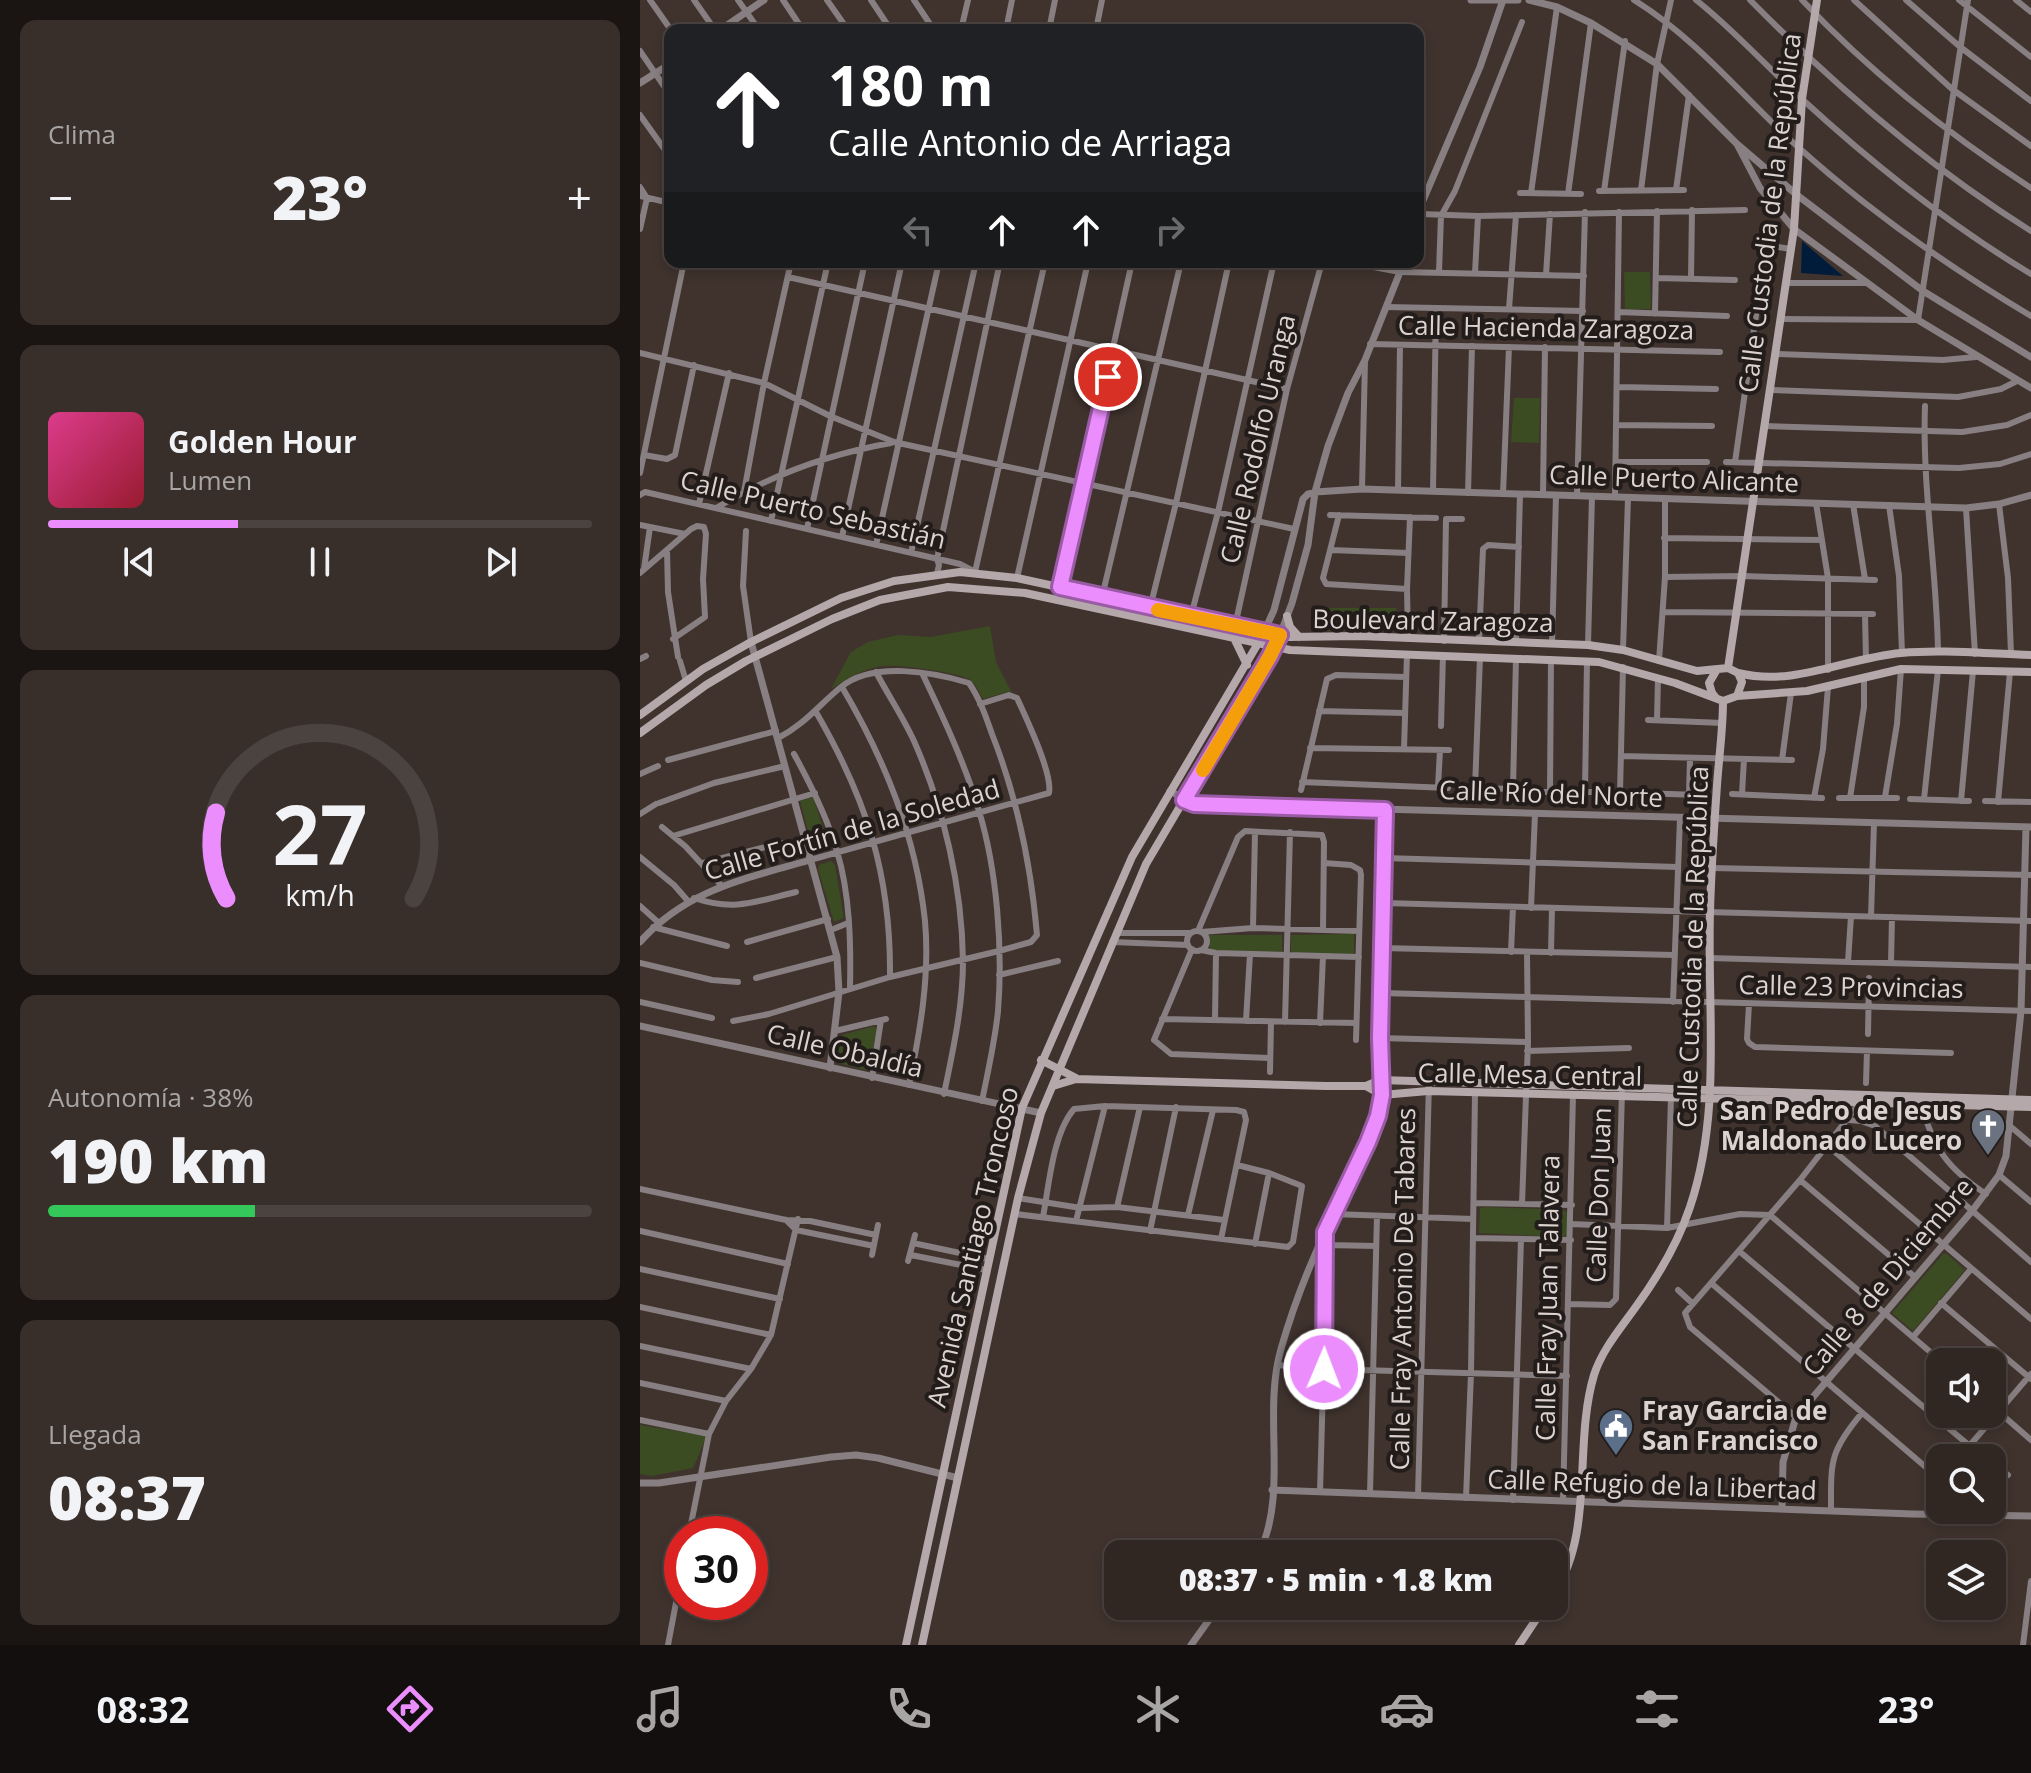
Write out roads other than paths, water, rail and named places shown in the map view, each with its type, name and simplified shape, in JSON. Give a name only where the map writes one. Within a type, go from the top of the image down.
[{"type":"main road","name":"Calle Custodia de la República","points":[[1728,668],[1794,229],[1802,99],[1817,0]]},
{"type":"main road","name":"Boulevard Zaragoza","points":[[640,715],[686,681],[751,642],[851,594],[894,581],[960,572],[1017,578],[1280,635],[1588,645],[1623,650],[1697,671],[1716,671]]},
{"type":"main road","name":"Boulevard Zaragoza","points":[[640,733],[688,696],[755,657],[832,619],[880,600],[926,589],[973,587],[1025,593],[1274,648],[1317,653],[1358,651],[1587,661],[1623,667],[1720,699]]},
{"type":"main road","points":[[1287,616],[1290,627],[1299,637]]},
{"type":"main road","name":"Avenida Santiago Troncoso","points":[[906,1645],[1022,1108],[1132,857],[1264,632]]},
{"type":"main road","name":"Avenida Santiago Troncoso","points":[[922,1645],[1018,1198],[1041,1113],[1146,864],[1280,635]]},
{"type":"main road","points":[[1358,651],[1359,636]]},
{"type":"main road","points":[[1235,640],[1247,665]]},
{"type":"main road","points":[[2031,655],[1902,653],[1790,677],[1756,678],[1728,668],[1716,671],[1709,683],[1712,693],[1720,699],[1828,687],[1901,669],[2031,672]]},
{"type":"main road","points":[[1737,696],[1742,687],[1738,673]]},
{"type":"main road","name":"Calle Custodia de la República","points":[[1568,1566],[1573,1556],[1585,1419],[1597,1367],[1618,1330],[1657,1276],[1682,1226],[1690,1208],[1705,1146],[1710,1094],[1709,958],[1714,819],[1723,723],[1720,699]]},
{"type":"main road","points":[[1041,1060],[1076,1079]]},
{"type":"main road","points":[[1052,1086],[1076,1079]]},
{"type":"main road","name":"Calle Mesa Central","points":[[1076,1079],[1366,1086],[1380,1080],[1475,1093],[1526,1090],[1573,1095],[1622,1092],[1671,1097],[1710,1094]]},
{"type":"main road","name":"Calle Mesa Central","points":[[1366,1086],[1382,1095],[1428,1087],[2013,1103]]},
{"type":"main road","name":"Calle Mesa Central","points":[[1862,1099],[1921,1104],[2013,1103],[2029,1100]]},
{"type":"main road","points":[[981,1292],[998,1296]]},
{"type":"main road","points":[[1519,1645],[1536,1620]]},
{"type":"street","points":[[650,0],[667,24]]},
{"type":"street","points":[[694,0],[713,24]]},
{"type":"street","points":[[738,0],[755,24]]},
{"type":"street","points":[[728,24],[764,0]]},
{"type":"street","points":[[783,0],[799,24]]},
{"type":"street","points":[[827,0],[844,24]]},
{"type":"street","points":[[871,0],[885,24]]},
{"type":"street","points":[[914,0],[930,24]]},
{"type":"street","points":[[959,0],[965,9]]},
{"type":"street","points":[[962,24],[968,0]]},
{"type":"street","points":[[1007,24],[1012,0]]},
{"type":"street","points":[[1050,24],[1055,0]]},
{"type":"street","points":[[1097,24],[1102,0]]},
{"type":"street","points":[[1471,0],[1518,0]]},
{"type":"street","points":[[1424,200],[1480,67],[1503,0]]},
{"type":"street","points":[[1529,0],[1557,7],[1625,41],[1657,64],[1737,144],[1797,195],[1923,291],[2031,357]]},
{"type":"street","points":[[1634,0],[1666,21],[1700,51],[1798,147],[1929,251],[2031,316]]},
{"type":"street","points":[[1641,190],[1657,64],[1671,0]]},
{"type":"street","points":[[1696,0],[1877,166],[1934,210],[2031,274]]},
{"type":"street","points":[[1750,0],[1807,57],[1940,170],[2031,231]]},
{"type":"street","points":[[1802,0],[1870,65],[1947,130],[2031,188]]},
{"type":"street","points":[[1854,0],[1952,89],[2031,146]]},
{"type":"street","points":[[1906,0],[1959,46],[2031,101]]},
{"type":"street","points":[[1959,0],[1967,3],[2031,57]]},
{"type":"street","points":[[2016,0],[2031,12]]},
{"type":"street","points":[[1918,320],[1967,3]]},
{"type":"street","points":[[1531,193],[1557,7]]},
{"type":"street","points":[[1439,272],[1441,216],[1455,191],[1522,22]]},
{"type":"street","points":[[1568,194],[1591,23]]},
{"type":"street","points":[[1625,41],[1601,191],[1680,190],[1689,95]]},
{"type":"street","points":[[640,51],[664,86]]},
{"type":"street","points":[[640,83],[664,68]]},
{"type":"street","points":[[640,115],[664,149]]},
{"type":"street","points":[[1737,144],[1760,188],[1794,229],[1918,320],[2031,388]]},
{"type":"street","points":[[640,187],[643,197],[640,229]]},
{"type":"street","points":[[1520,193],[1581,194]]},
{"type":"street","points":[[643,197],[664,202]]},
{"type":"street","points":[[1691,279],[1692,210]]},
{"type":"street","points":[[1424,214],[1745,210]]},
{"type":"street","points":[[1655,314],[1657,211]]},
{"type":"street","points":[[1577,496],[1585,212]]},
{"type":"street","points":[[1615,497],[1619,387],[1619,212]]},
{"type":"street","points":[[1546,275],[1550,214]]},
{"type":"street","points":[[1509,309],[1516,215]]},
{"type":"street","points":[[1475,273],[1478,216]]},
{"type":"street","points":[[1735,462],[1766,249],[1772,246],[1791,249]]},
{"type":"street","points":[[640,473],[683,268]]},
{"type":"street","points":[[740,514],[736,505],[790,268]]},
{"type":"street","points":[[771,521],[827,268]]},
{"type":"street","points":[[807,529],[864,268]]},
{"type":"street","points":[[842,537],[901,268]]},
{"type":"street","points":[[876,545],[896,443],[938,268]]},
{"type":"street","points":[[911,553],[975,268]]},
{"type":"street","points":[[937,574],[937,559],[957,455],[999,268]]},
{"type":"street","points":[[975,572],[1044,268]]},
{"type":"street","points":[[1017,578],[1087,268]]},
{"type":"street","points":[[1060,587],[1131,268]]},
{"type":"street","points":[[1102,597],[1180,268]]},
{"type":"street","points":[[1150,608],[1228,268]]},
{"type":"street","points":[[1191,616],[1218,512],[1273,268]]},
{"type":"street","name":"Calle Rodolfo Uranga","points":[[1235,626],[1287,389],[1320,268]]},
{"type":"street","points":[[1379,268],[1400,272],[1584,276]]},
{"type":"street","name":"Avenida Santiago Troncoso","points":[[1280,635],[1308,545],[1314,492],[1348,393],[1365,360],[1402,268]]},
{"type":"street","points":[[788,277],[1287,389]]},
{"type":"street","points":[[1656,278],[1735,280]]},
{"type":"street","points":[[1786,283],[1866,283]]},
{"type":"street","points":[[1386,307],[1583,311]]},
{"type":"street","points":[[1433,491],[1436,308]]},
{"type":"street","points":[[1618,312],[1727,316]]},
{"type":"street","points":[[1781,319],[1918,320]]},
{"type":"street","name":"Calle Hacienda Zaragoza","points":[[1370,344],[1720,352]]},
{"type":"street","points":[[1398,490],[1400,345]]},
{"type":"street","points":[[1468,493],[1472,346]]},
{"type":"street","points":[[1503,494],[1509,347]]},
{"type":"street","points":[[1543,495],[1545,347]]},
{"type":"street","points":[[640,353],[764,383],[864,432],[896,443],[1294,529]]},
{"type":"street","points":[[1775,354],[1941,360],[1976,357]]},
{"type":"street","points":[[1362,489],[1365,360]]},
{"type":"street","points":[[644,455],[667,459],[675,455],[694,365]]},
{"type":"street","points":[[699,504],[729,373]]},
{"type":"street","points":[[1770,390],[1958,397],[2001,389],[2017,381]]},
{"type":"street","points":[[1619,387],[1716,389]]},
{"type":"street","points":[[1925,406],[1926,507],[1934,555],[1938,652]]},
{"type":"street","points":[[1765,426],[1985,430],[2031,415]]},
{"type":"street","points":[[1618,425],[1712,426]]},
{"type":"street","points":[[716,508],[781,473],[821,458],[896,443]]},
{"type":"street","points":[[1726,462],[1959,468],[2000,464],[2031,454]]},
{"type":"street","points":[[1617,462],[1707,462]]},
{"type":"street","name":"Calle Puerto Alicante","points":[[1314,492],[1362,489],[1966,508],[1999,504],[2031,495]]},
{"type":"street","name":"Calle Puerto Sebastián","points":[[642,491],[960,564],[975,572]]},
{"type":"street","name":"Avenida Santiago Troncoso","points":[[1264,632],[1274,610],[1304,497],[1314,492]]},
{"type":"street","points":[[1516,642],[1520,494]]},
{"type":"street","points":[[1552,644],[1556,495]]},
{"type":"street","points":[[1588,645],[1592,496]]},
{"type":"street","points":[[1623,650],[1628,498]]},
{"type":"street","points":[[1659,661],[1664,612],[1665,499]]},
{"type":"street","points":[[1816,503],[1828,578],[1828,670]]},
{"type":"street","points":[[1853,504],[1865,579]]},
{"type":"street","points":[[1999,504],[2008,578],[2011,654]]},
{"type":"street","points":[[1889,505],[1899,576],[1902,653]]},
{"type":"street","points":[[1966,508],[1975,654]]},
{"type":"street","points":[[1330,515],[1436,518]]},
{"type":"street","points":[[1339,515],[1323,578],[1326,584],[1407,589]]},
{"type":"street","points":[[1408,639],[1410,517]]},
{"type":"street","points":[[1444,641],[1446,519],[1462,519]]},
{"type":"street","points":[[640,525],[685,534]]},
{"type":"street","points":[[642,571],[685,534],[697,526],[704,527],[705,617],[673,639]]},
{"type":"street","points":[[642,571],[650,527]]},
{"type":"street","points":[[746,531],[743,586],[751,642],[837,957],[839,992],[830,1068]]},
{"type":"street","points":[[1664,538],[1822,540]]},
{"type":"street","points":[[1479,641],[1483,549],[1488,545],[1519,547]]},
{"type":"street","points":[[667,550],[673,639],[686,681]]},
{"type":"street","points":[[1331,550],[1408,553]]},
{"type":"street","points":[[1665,577],[1875,580]]},
{"type":"street","points":[[1664,612],[1869,614],[1866,659]]},
{"type":"street","points":[[1404,749],[1407,654]]},
{"type":"street","points":[[1441,726],[1443,655]]},
{"type":"street","points":[[1475,788],[1480,657]]},
{"type":"street","points":[[1467,788],[1516,789],[1516,658]]},
{"type":"street","points":[[1550,791],[1551,659]]},
{"type":"street","points":[[1539,792],[1589,792],[1587,661]]},
{"type":"street","points":[[1620,793],[1623,667]]},
{"type":"street","points":[[1885,797],[1897,724],[1901,669]]},
{"type":"street","points":[[1924,799],[1938,670]]},
{"type":"street","points":[[1910,799],[1965,801],[1973,671]]},
{"type":"street","points":[[668,760],[717,745],[793,731],[855,678],[876,672],[923,675],[969,683],[980,704],[1016,802],[1034,893],[1037,935],[1034,940],[850,988],[769,1014],[733,1021]]},
{"type":"street","points":[[876,672],[913,739],[929,777],[951,855],[963,961],[960,1007],[944,1094]]},
{"type":"street","points":[[1998,802],[2010,672]]},
{"type":"street","points":[[923,675],[949,731],[979,813],[990,864],[999,951],[998,1013],[982,1101]]},
{"type":"street","points":[[1406,677],[1336,675],[1327,679],[1302,786],[1448,788]]},
{"type":"street","points":[[1850,798],[1864,707],[1864,677]]},
{"type":"street","points":[[1657,720],[1658,678]]},
{"type":"street","points":[[842,687],[885,765],[918,873],[925,924],[924,970],[920,1025],[909,1085]]},
{"type":"street","points":[[1732,794],[1818,798],[1828,687]]},
{"type":"street","points":[[1782,760],[1791,693]]},
{"type":"street","name":"Calle Fortín de la Soledad","points":[[640,942],[656,925],[691,899],[721,885],[1049,793],[1050,785],[1017,698],[1012,695],[980,704]]},
{"type":"street","points":[[1319,711],[1404,713]]},
{"type":"street","points":[[816,712],[853,780],[875,843],[888,913],[890,977]]},
{"type":"street","points":[[1648,720],[1723,723]]},
{"type":"street","points":[[1310,748],[1449,750]]},
{"type":"street","points":[[1438,787],[1440,750]]},
{"type":"street","points":[[794,754],[815,793],[838,853],[848,923],[850,988]]},
{"type":"street","points":[[1621,756],[1792,760]]},
{"type":"street","points":[[1689,795],[1690,758]]},
{"type":"street","points":[[1742,794],[1744,759]]},
{"type":"street","points":[[640,774],[658,766]]},
{"type":"street","points":[[640,814],[714,783],[785,766]]},
{"type":"street","name":"Calle Río del Norte","points":[[1170,791],[1194,804],[2028,827]]},
{"type":"street","points":[[1611,792],[1699,795]]},
{"type":"street","points":[[673,836],[815,793]]},
{"type":"street","points":[[1839,798],[1897,798]]},
{"type":"street","points":[[1985,801],[2031,802]]},
{"type":"street","points":[[1264,1540],[1269,1526],[1272,1490],[1277,1365],[1325,1232],[1368,1142],[1382,1095],[1380,1038],[1385,810]]},
{"type":"street","points":[[1531,908],[1535,814]]},
{"type":"street","points":[[1673,1002],[1680,818]]},
{"type":"street","points":[[1871,917],[1874,823]]},
{"type":"street","name":"Calle Fortín de la Soledad","points":[[662,827],[703,863],[721,885]]},
{"type":"street","name":"Calle 8 de Diciembre","points":[[1782,1508],[1783,1462],[1796,1417],[1986,1194],[1999,1175],[2006,1156],[2027,967],[2028,827]]},
{"type":"street","points":[[1269,1058],[1171,1054],[1154,1040],[1190,947],[1188,937],[1196,932],[1242,832],[1322,835],[1323,930]]},
{"type":"street","points":[[1253,928],[1255,832]]},
{"type":"street","points":[[1285,1022],[1290,832]]},
{"type":"street","name":"Calle Fortín de la Soledad","points":[[703,863],[781,843]]},
{"type":"street","points":[[640,857],[691,899]]},
{"type":"street","points":[[1384,858],[1677,867]]},
{"type":"street","points":[[1324,863],[1351,865],[1360,870],[1356,1040]]},
{"type":"street","points":[[1712,868],[2028,875]]},
{"type":"street","name":"Calle Fortín de la Soledad","points":[[691,899],[735,906],[796,892]]},
{"type":"street","points":[[1384,903],[2027,920]]},
{"type":"street","points":[[640,906],[656,925],[727,946]]},
{"type":"street","points":[[1511,952],[1513,907]]},
{"type":"street","points":[[1551,953],[1552,908]]},
{"type":"street","points":[[1848,962],[1851,916]]},
{"type":"street","points":[[1891,963],[1892,917]]},
{"type":"street","points":[[747,942],[828,919]]},
{"type":"street","points":[[831,930],[848,923]]},
{"type":"street","points":[[1114,938],[1253,928],[1359,931]]},
{"type":"street","points":[[1196,932],[1207,939],[1201,950]]},
{"type":"street","points":[[1114,938],[1216,953],[1359,957]]},
{"type":"street","points":[[1382,948],[1674,955]]},
{"type":"street","points":[[1522,1204],[1528,1042],[1527,952]]},
{"type":"street","points":[[1215,1020],[1216,953]]},
{"type":"street","points":[[1246,1021],[1250,954]]},
{"type":"street","points":[[1320,1023],[1323,956]]},
{"type":"street","points":[[756,978],[837,957]]},
{"type":"street","points":[[1709,958],[2027,967]]},
{"type":"street","points":[[999,975],[1058,961]]},
{"type":"street","points":[[640,963],[712,980],[738,982]]},
{"type":"street","points":[[1868,1034],[1869,978]]},
{"type":"street","name":"Calle 23 Provincias","points":[[1381,993],[2031,1011]]},
{"type":"street","points":[[640,1002],[712,1018]]},
{"type":"street","points":[[1749,1004],[1747,1039],[1751,1046],[1951,1053]]},
{"type":"street","points":[[1162,1019],[1356,1023]]},
{"type":"street","points":[[835,1031],[884,1020],[872,1078]]},
{"type":"street","points":[[1270,1072],[1271,1022]]},
{"type":"street","name":"Calle Obaldía","points":[[640,1026],[1041,1113]]},
{"type":"street","points":[[1380,1038],[1528,1042]]},
{"type":"street","points":[[1527,1051],[1629,1048]]},
{"type":"street","points":[[1866,1083],[1867,1051]]},
{"type":"street","name":"Calle Fray Antonio De Tabares","points":[[1418,1496],[1428,1087]]},
{"type":"street","name":"Calle Don Juan","points":[[1569,1304],[1610,1305],[1615,1302],[1622,1092]]},
{"type":"street","points":[[1466,1498],[1475,1093]]},
{"type":"street","name":"Calle Fray Juan Talavera","points":[[1563,1501],[1573,1095]]},
{"type":"street","points":[[1667,1228],[1671,1097]]},
{"type":"street","points":[[1796,1417],[1686,1322],[1685,1313],[1800,1180],[1849,1120],[1862,1099]]},
{"type":"street","points":[[1921,1104],[1931,1137],[1944,1160],[1986,1194]]},
{"type":"street","points":[[1076,1221],[1105,1106]]},
{"type":"street","points":[[1043,1217],[1056,1151],[1069,1116],[1078,1107],[1176,1107],[1244,1112],[1246,1120],[1221,1239]]},
{"type":"street","points":[[1117,1207],[1140,1107]]},
{"type":"street","points":[[1150,1231],[1176,1107]]},
{"type":"street","points":[[1188,1215],[1213,1110]]},
{"type":"street","points":[[1849,1120],[1875,1126],[2031,1262]]},
{"type":"street","points":[[2010,1126],[2031,1144]]},
{"type":"street","points":[[1828,1146],[2031,1319]]},
{"type":"street","points":[[1015,1214],[1283,1248],[1291,1245],[1303,1188],[1298,1182],[1237,1165]]},
{"type":"street","points":[[1255,1244],[1269,1173]]},
{"type":"street","points":[[1999,1175],[2031,1202]]},
{"type":"street","points":[[1800,1180],[1915,1277]]},
{"type":"street","points":[[640,1189],[786,1220],[798,1219],[876,1235]]},
{"type":"street","points":[[1018,1198],[1081,1208],[1117,1207],[1224,1220]]},
{"type":"street","points":[[1474,1203],[1572,1205]]},
{"type":"street","points":[[1333,1214],[1473,1219]]},
{"type":"street","points":[[1571,1224],[1667,1228],[1740,1214],[1770,1215],[1926,1348]]},
{"type":"street","points":[[1370,1494],[1377,1216]]},
{"type":"street","points":[[693,1516],[709,1434],[726,1401],[751,1369],[771,1335],[798,1219]]},
{"type":"street","points":[[786,1220],[796,1230],[874,1246]]},
{"type":"street","points":[[872,1255],[878,1225]]},
{"type":"street","points":[[838,1238],[840,1228]]},
{"type":"street","points":[[640,1231],[788,1264]]},
{"type":"street","points":[[1320,1492],[1325,1232]]},
{"type":"street","points":[[915,1235],[910,1258],[986,1270]]},
{"type":"street","points":[[1473,1238],[1571,1240]]},
{"type":"street","points":[[1513,1500],[1521,1239]]},
{"type":"street","points":[[913,1243],[988,1259]]},
{"type":"street","points":[[1327,1245],[1376,1246]]},
{"type":"street","points":[[948,1262],[950,1251]]},
{"type":"street","points":[[1739,1251],[1966,1444]]},
{"type":"street","points":[[640,1269],[780,1299]]},
{"type":"street","points":[[1913,1337],[1971,1269]]},
{"type":"street","points":[[1711,1283],[1926,1465]]},
{"type":"street","points":[[1678,1290],[1692,1303]]},
{"type":"street","points":[[1941,1303],[2030,1376],[2006,1404]]},
{"type":"street","points":[[640,1307],[771,1335]]},
{"type":"street","points":[[640,1346],[751,1369]]},
{"type":"street","points":[[1277,1365],[1567,1376]]},
{"type":"street","points":[[640,1383],[726,1401]]},
{"type":"street","points":[[1831,1511],[1832,1458],[1839,1440],[1862,1413]]},
{"type":"street","points":[[2006,1418],[2031,1440]]},
{"type":"street","points":[[640,1420],[709,1434]]},
{"type":"street","points":[[1972,1444],[1985,1428]]},
{"type":"street","points":[[640,1483],[659,1483],[856,1455],[958,1478]]},
{"type":"street","name":"Calle Refugio de la Libertad","points":[[1272,1490],[2031,1516]]},
{"type":"street","points":[[2023,1645],[2031,1581]]},
{"type":"street","points":[[668,1645],[673,1620]]},
{"type":"street","points":[[1191,1645],[1209,1620]]},
{"type":"water","points":[[1802,241],[1843,276],[1801,273]]},
{"type":"place","name":"San Pedro de Jesus Maldonado Lucero","points":[[1988,1157]]},
{"type":"place","name":"Fray Garcia de San Francisco","points":[[1616,1457]]}]
